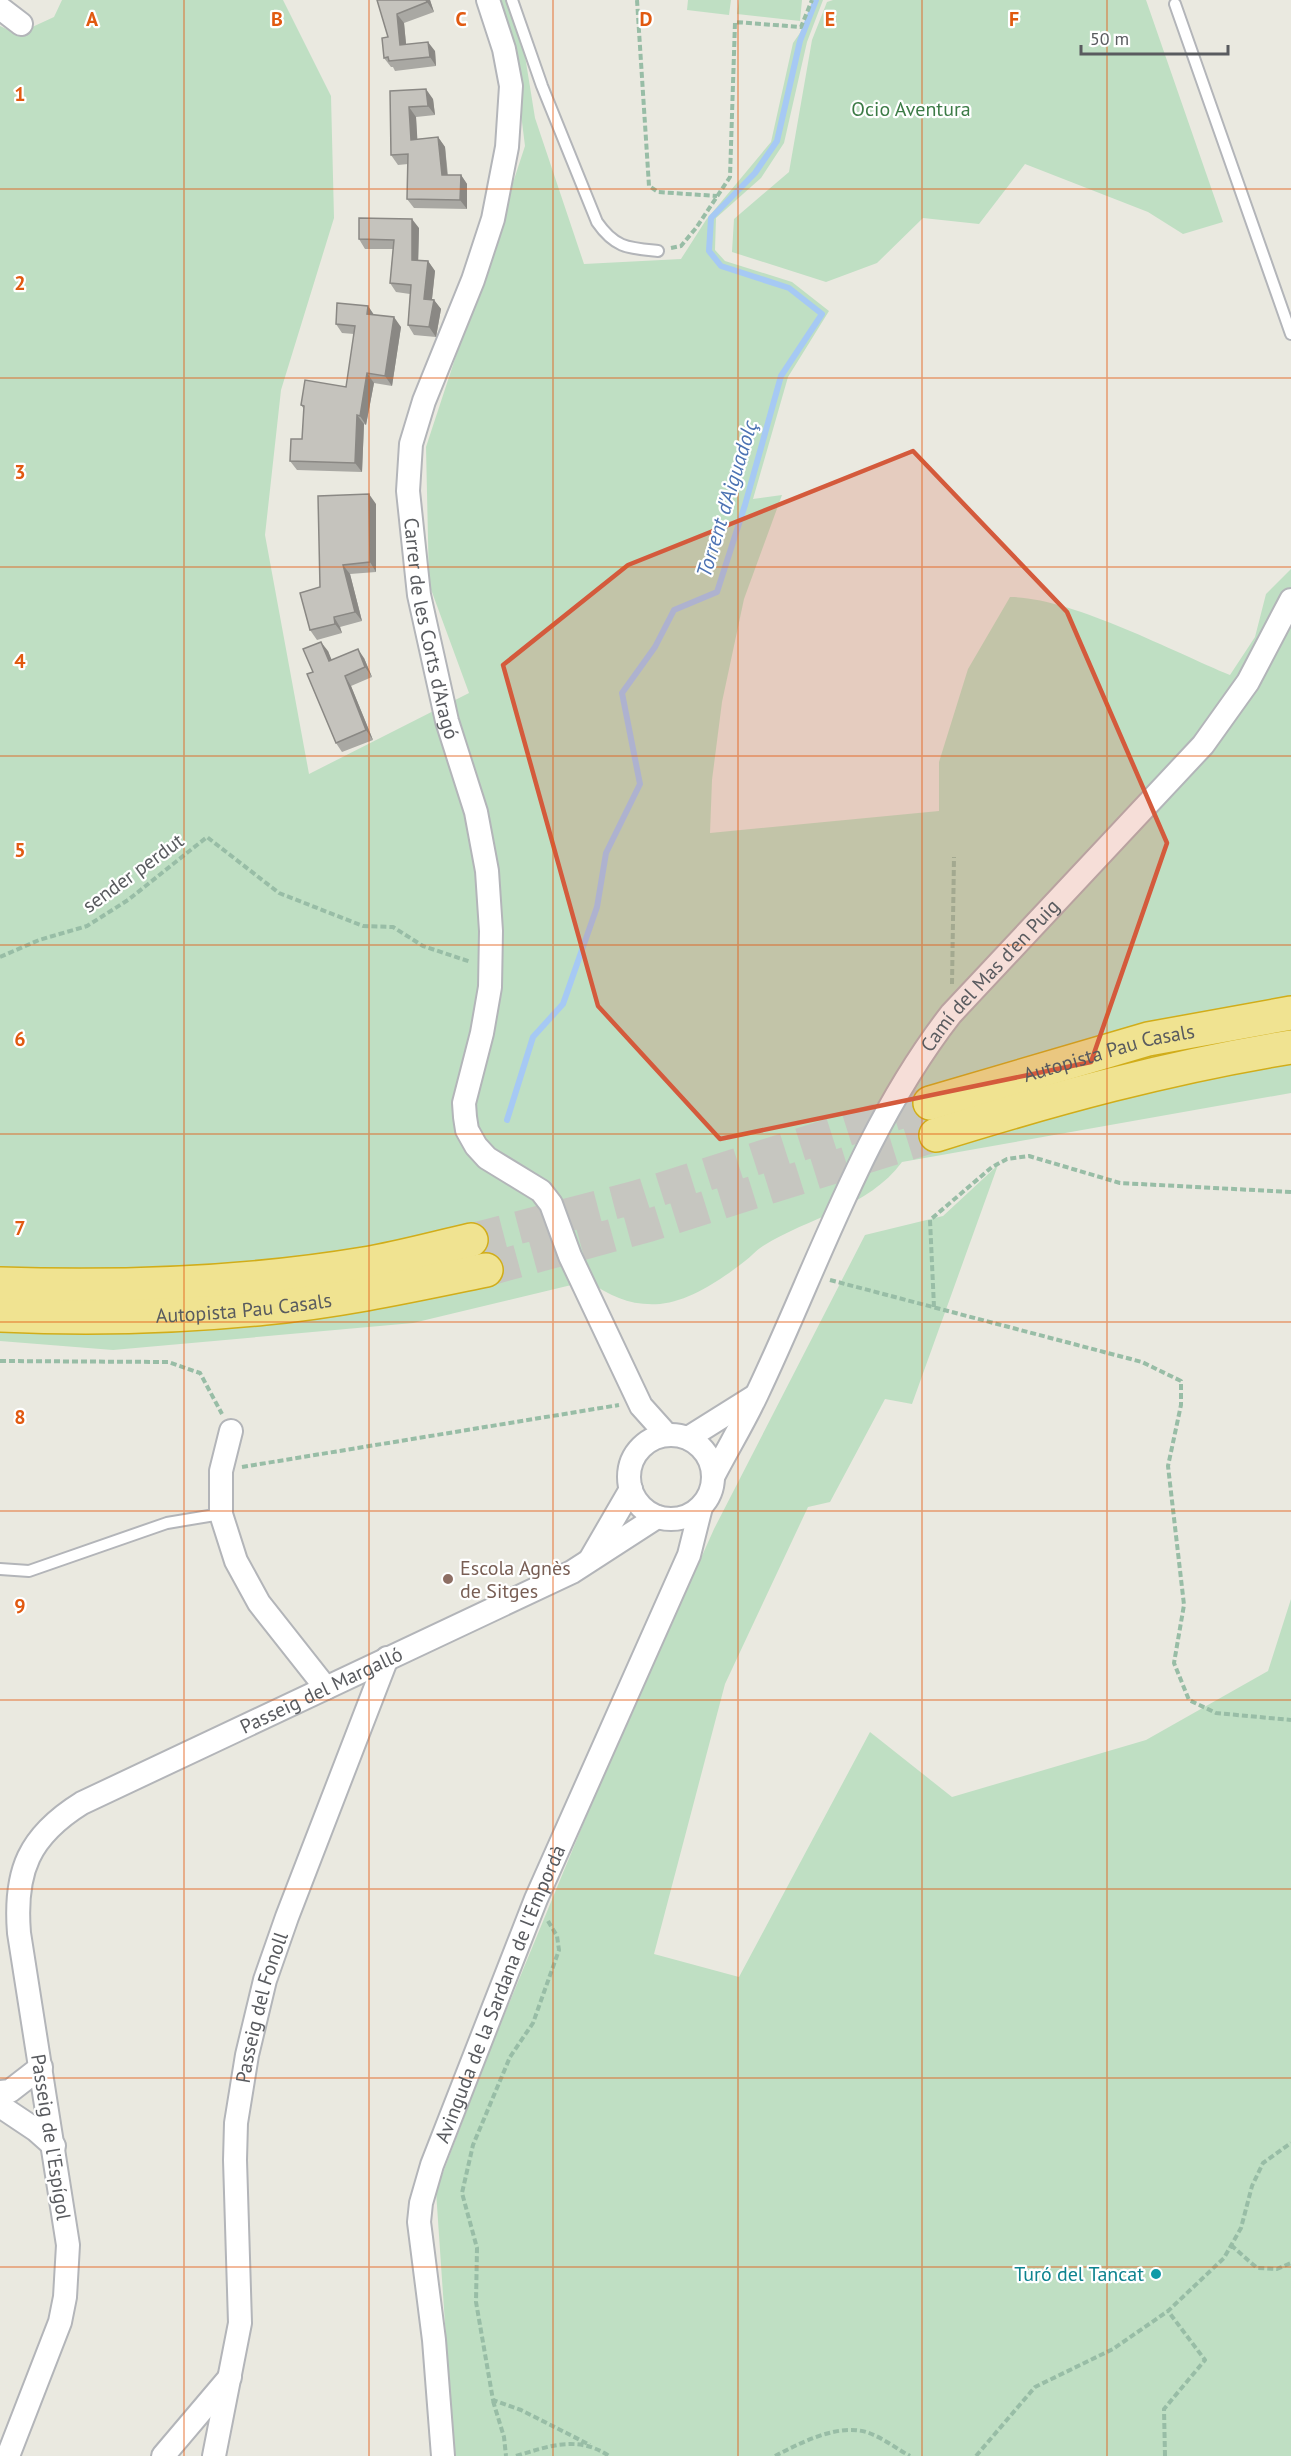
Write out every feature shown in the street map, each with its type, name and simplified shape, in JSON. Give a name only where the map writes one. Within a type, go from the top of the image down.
[{"type":"highway","name":"Autopista Pau Casals","points":[[930,1103],[1148,1039],[1291,1013]]},
{"type":"highway","name":"Autopista Pau Casals","points":[[936,1135],[1078,1092],[1218,1058],[1291,1047]]},
{"type":"highway","name":"Autopista Pau Casals","points":[[0,1284],[152,1285],[260,1277],[364,1264],[471,1240]]},
{"type":"highway","name":"Autopista Pau Casals","points":[[0,1315],[74,1318],[266,1308],[374,1293],[486,1270]]},
{"type":"street","name":"Carrer de les Corts d'Aragó","points":[[488,0],[504,49],[511,86],[507,147],[493,219],[473,280],[423,401],[414,433],[408,491],[419,596],[447,721],[476,812],[487,871],[491,931],[490,987],[482,1033],[464,1102],[467,1130],[476,1146],[487,1158],[541,1191],[551,1204],[557,1226],[641,1406]]},
{"type":"street","points":[[0,8],[21,24]]},
{"type":"street","name":"Camí del Mas d'en Puig","points":[[714,1475],[756,1395],[854,1175],[929,1043],[951,1014],[1203,745],[1248,682],[1291,600]]},
{"type":"street","points":[[642,1446],[657,1437],[677,1437],[756,1395]]},
{"type":"street","points":[[641,1406],[677,1437],[706,1453],[714,1475],[711,1492],[701,1507],[686,1516],[666,1518],[642,1508],[631,1490],[630,1469],[642,1446],[641,1406]]},
{"type":"street","points":[[231,1431],[221,1471],[221,1514],[236,1561],[259,1603],[326,1688]]},
{"type":"street","points":[[588,1563],[631,1490]]},
{"type":"street","name":"Avinguda de la Sardana de l'Empordà","points":[[443,2456],[434,2340],[419,2223],[421,2203],[432,2165],[536,1899],[689,1555],[701,1507]]},
{"type":"street","points":[[666,1518],[689,1555]]},
{"type":"street","name":"Passeig del Margalló","points":[[55,1821],[82,1803],[588,1563],[666,1518]]},
{"type":"street","name":"Passeig del Fonoll","points":[[213,2456],[240,2324],[235,2196],[236,2123],[247,2055],[265,1980],[287,1917],[387,1658]]},
{"type":"street","name":"Passeig de l'Espígol","points":[[8,2456],[60,2322],[65,2297],[68,2245],[54,2146],[9,1906],[33,1846],[55,1821]]},
{"type":"street","points":[[0,2092],[10,2091],[41,2067]]},
{"type":"street","points":[[0,2106],[36,2130],[54,2146]]},
{"type":"street","points":[[163,2456],[231,2375]]},
{"type":"street","points":[[188,2426],[204,2438],[213,2456]]},
{"type":"lane","points":[[512,0],[542,86],[597,222],[609,239],[633,248],[658,251]]},
{"type":"lane","points":[[1175,4],[1291,334]]},
{"type":"lane","points":[[0,1569],[28,1571],[167,1523],[221,1514]]},
{"type":"path","points":[[637,0],[649,186],[658,192],[718,196]]},
{"type":"path","points":[[658,251],[681,246],[730,177],[735,22],[801,27],[812,0]]},
{"type":"path","name":"sender perdut","points":[[0,957],[39,940],[87,926],[128,900],[207,837],[279,893],[363,926],[393,927],[423,946],[480,965],[490,987]]},
{"type":"path","points":[[951,1014],[954,857]]},
{"type":"path","points":[[934,1307],[930,1220],[992,1167],[1007,1159],[1029,1156],[1120,1183],[1291,1192]]},
{"type":"path","points":[[809,1275],[1142,1362],[1181,1381],[1181,1405],[1168,1466],[1184,1605],[1174,1663],[1189,1700],[1216,1713],[1291,1720]]},
{"type":"path","points":[[0,1361],[168,1362],[201,1373],[231,1431]]},
{"type":"path","points":[[221,1471],[617,1405],[641,1406]]},
{"type":"path","points":[[506,2456],[504,2437],[493,2400],[476,2302],[477,2248],[462,2193],[473,2145],[510,2057],[533,2023],[559,1950],[557,1936],[536,1899]]},
{"type":"path","points":[[976,2456],[1035,2387],[1113,2349],[1168,2311],[1224,2258],[1241,2228],[1252,2186],[1263,2163],[1291,2143]]},
{"type":"path","points":[[1231,2246],[1257,2268],[1277,2269],[1291,2263]]},
{"type":"path","points":[[1165,2456],[1164,2409],[1205,2360],[1168,2311]]},
{"type":"path","points":[[493,2400],[521,2410],[609,2456]]},
{"type":"path","points":[[775,2456],[801,2442],[846,2430],[868,2432],[910,2456]]},
{"type":"path","points":[[516,2456],[560,2443],[590,2445]]},
{"type":"highlighted area","points":[[913,451],[1067,612],[1167,843],[1091,1062],[720,1139],[598,1006],[503,665],[628,565]]},
{"type":"green space","points":[[62,0],[283,0],[331,96],[334,218],[281,390],[265,535],[309,774],[469,693],[429,584],[426,447],[525,146],[516,74],[496,0],[516,0],[535,118],[584,264],[681,259],[706,220],[771,142],[793,43],[802,30],[814,0],[823,0],[807,42],[784,143],[761,178],[716,218],[715,250],[725,261],[792,282],[829,311],[788,377],[753,499],[782,495],[744,599],[722,702],[712,780],[710,833],[939,811],[939,762],[968,669],[1010,597],[1034,599],[1091,615],[1230,675],[1255,637],[1266,594],[1291,569],[1291,1093],[902,1162],[888,1178],[855,1201],[781,1236],[760,1248],[716,1282],[683,1299],[671,1302],[640,1304],[631,1302],[605,1292],[588,1281],[413,1323],[113,1350],[0,1341],[0,26],[17,34],[54,17]]},
{"type":"green space","points":[[688,0],[731,0],[729,15],[687,10]]},
{"type":"green space","points":[[739,0],[802,0],[800,21],[737,14]]},
{"type":"green space","name":"Ocio Aventura","points":[[833,0],[1146,0],[1223,222],[1183,234],[1148,212],[1025,164],[979,224],[923,218],[877,263],[826,282],[732,252],[734,219],[789,172],[812,40],[827,2]]},
{"type":"green space","points":[[998,1165],[912,1404],[885,1399],[830,1502],[808,1507],[725,1684],[654,1954],[739,1977],[870,1732],[952,1797],[1146,1740],[1268,1671],[1291,1599],[1291,2456],[454,2456],[436,2191],[491,2047],[596,1793],[714,1529],[865,1235],[943,1216]]},
{"type":"building","points":[[377,0],[426,0],[427,2],[397,14],[400,45],[428,42],[430,57],[389,61],[388,57],[384,58],[382,38],[388,37]]},
{"type":"building","points":[[426,89],[428,106],[409,107],[411,140],[438,137],[442,175],[461,175],[460,200],[407,199],[408,154],[391,155],[390,91]]},
{"type":"building","points":[[359,218],[412,219],[412,260],[428,261],[424,299],[434,300],[429,327],[408,325],[411,285],[390,283],[394,240],[359,239]]},
{"type":"building","points":[[337,303],[368,306],[367,314],[394,317],[385,376],[367,373],[360,416],[357,415],[355,463],[290,461],[291,439],[302,439],[304,406],[301,405],[305,380],[346,387],[355,326],[336,324]]},
{"type":"building","points":[[369,494],[370,562],[343,565],[355,612],[334,617],[335,624],[310,630],[300,593],[320,587],[318,496]]},
{"type":"building","points":[[321,642],[329,661],[358,649],[365,667],[345,676],[366,730],[336,743],[307,674],[313,672],[303,649]]},
{"type":"waterway","name":"Torrent d'Aiguadolç","points":[[507,1120],[533,1037],[563,1004],[597,907],[606,853],[640,784],[622,693],[655,647],[674,610],[717,592],[745,505],[781,376],[822,314],[789,288],[721,266],[709,251],[711,218],[755,173],[777,141],[800,41],[816,0]]},
{"type":"tunnel","points":[[471,1240],[636,1197],[930,1103]]},
{"type":"tunnel","points":[[486,1270],[650,1225],[936,1135]]},
{"type":"place","name":"Escola Agnès de Sitges","points":[[448,1579]]},
{"type":"place","name":"Turó del Tancat","points":[[1156,2274]]}]
